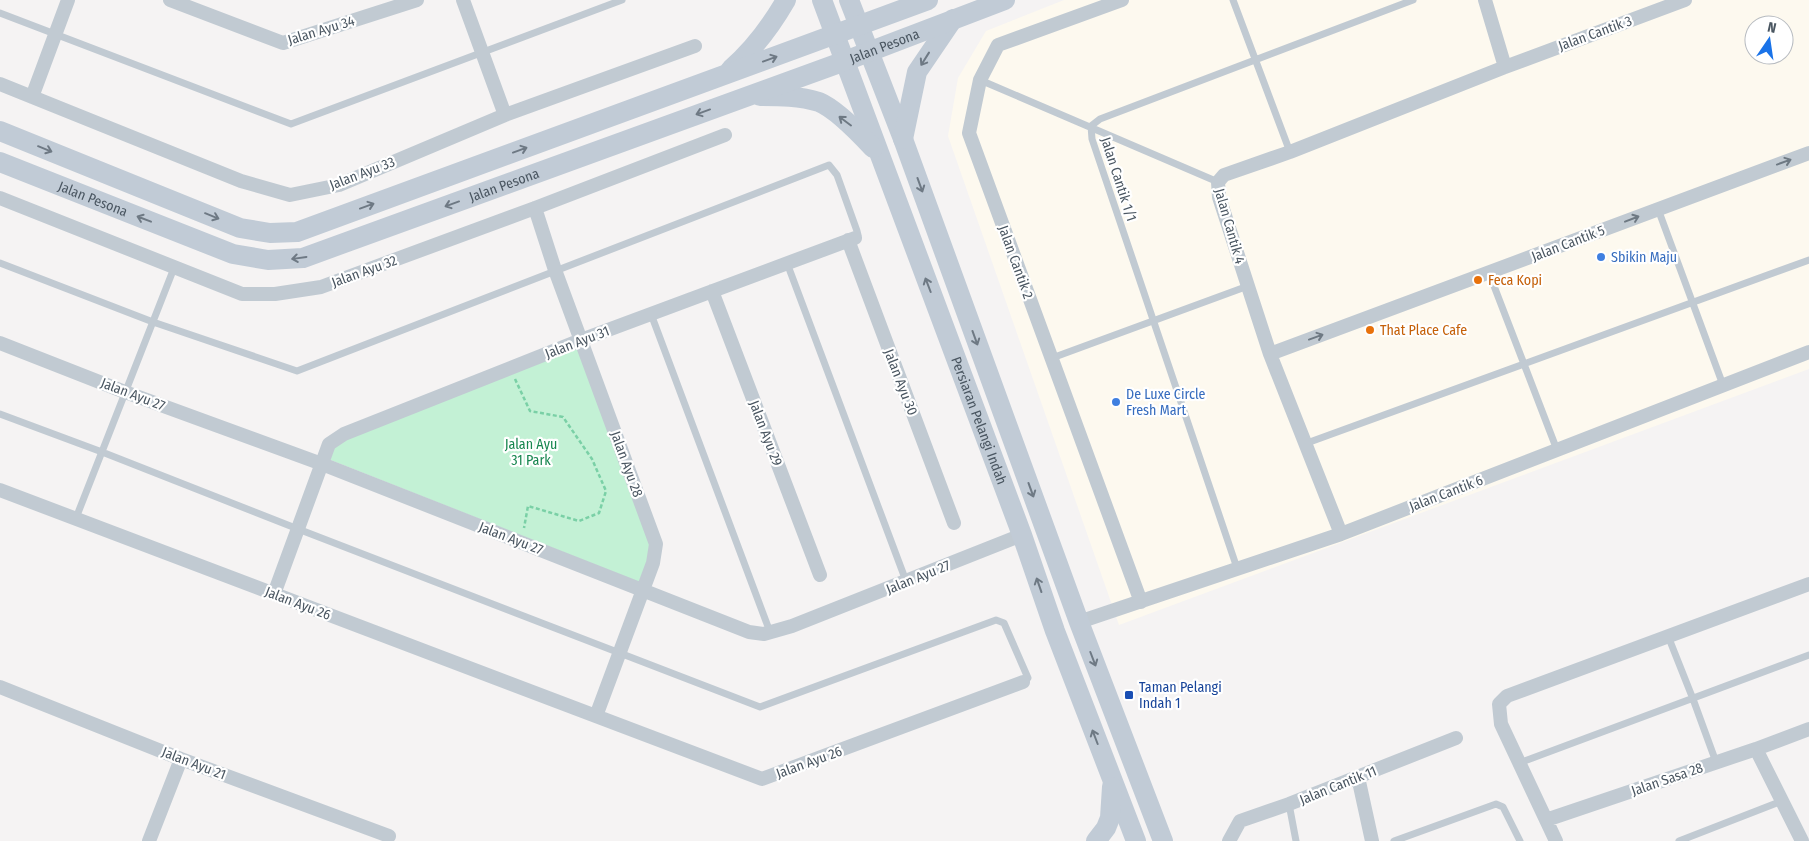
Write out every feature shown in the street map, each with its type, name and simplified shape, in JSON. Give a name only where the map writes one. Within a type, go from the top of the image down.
[{"type":"main road","points":[[724,76],[750,52],[772,25],[786,0]]},
{"type":"main road","name":"Persiaran Pelangi Indah","points":[[822,0],[1022,535],[1132,840]]},
{"type":"main road","name":"Persiaran Pelangi Indah","points":[[849,0],[903,139],[1079,622],[1161,835]]},
{"type":"main road","name":"Jalan Pesona","points":[[0,131],[240,228],[270,233],[297,232],[928,0]]},
{"type":"main road","name":"Jalan Pesona","points":[[0,162],[233,254],[268,260],[302,258],[845,61],[1005,0]]},
{"type":"main road","points":[[903,139],[917,72],[953,19]]},
{"type":"main road","points":[[749,96],[792,97],[820,103],[850,124],[879,155]]},
{"type":"main road","points":[[1061,647],[1063,633],[1067,626],[1079,622]]},
{"type":"main road","points":[[1096,841],[1106,828],[1110,818],[1113,783]]},
{"type":"main road","points":[[1132,840],[1161,835]]},
{"type":"street","points":[[32,97],[68,0]]},
{"type":"street","name":"Jalan Ayu 34","points":[[170,0],[284,43],[417,0]]},
{"type":"street","points":[[462,0],[505,115]]},
{"type":"street","name":"Jalan Cantik 2","points":[[1122,0],[998,46],[980,80],[969,133],[1141,602]]},
{"type":"street","points":[[1485,0],[1505,67]]},
{"type":"street","name":"Jalan Cantik 3","points":[[1505,67],[1685,0]]},
{"type":"street","name":"Jalan Ayu 33","points":[[0,84],[241,181],[290,195],[339,184],[505,115],[695,46]]},
{"type":"street","name":"Jalan Cantik 4","points":[[1341,534],[1307,443],[1270,354],[1219,197],[1218,182],[1224,175],[1290,152],[1505,67]]},
{"type":"street","name":"Jalan Ayu 32","points":[[0,198],[242,294],[275,294],[321,287],[725,135]]},
{"type":"street","name":"Jalan Cantik 5","points":[[1270,354],[1809,153]]},
{"type":"street","name":"Jalan Ayu 28","points":[[535,208],[555,270],[656,544],[653,564],[642,589]]},
{"type":"street","name":"Jalan Ayu 31","points":[[274,594],[329,444],[344,434],[581,340],[851,239]]},
{"type":"street","name":"Jalan Ayu 30","points":[[851,239],[954,524]]},
{"type":"street","name":"Jalan Ayu 29","points":[[712,291],[820,575]]},
{"type":"street","name":"Jalan Ayu 27","points":[[0,343],[125,392],[322,464],[749,632],[764,634],[792,626],[1022,535]]},
{"type":"street","name":"Jalan Cantik 6","points":[[1079,622],[1341,534],[1809,352]]},
{"type":"street","name":"Jalan Ayu 26","points":[[0,490],[762,779],[1023,682]]},
{"type":"street","points":[[1556,841],[1501,724],[1499,704],[1507,696],[1809,584]]},
{"type":"street","points":[[596,716],[642,589]]},
{"type":"street","name":"Jalan Ayu 21","points":[[0,687],[181,759],[389,836]]},
{"type":"street","name":"Jalan Sasa 28","points":[[1546,820],[1756,749],[1809,728]]},
{"type":"street","name":"Jalan Cantik 11","points":[[1229,841],[1240,821],[1289,804],[1456,738]]},
{"type":"street","points":[[1756,749],[1802,841]]},
{"type":"street","points":[[149,841],[181,759]]},
{"type":"street","points":[[1358,777],[1372,841]]},
{"type":"lane","points":[[0,12],[291,124],[622,0]]},
{"type":"lane","points":[[1234,0],[1290,152]]},
{"type":"lane","name":"Jalan Cantik 1/1","points":[[1237,568],[1092,139],[1091,126],[1100,119],[1413,0]]},
{"type":"lane","points":[[980,80],[1218,182]]},
{"type":"lane","points":[[0,263],[153,322],[297,371],[829,165],[837,175],[857,231],[858,235],[851,239]]},
{"type":"lane","points":[[1658,209],[1723,385]]},
{"type":"lane","points":[[1307,443],[1809,260]]},
{"type":"lane","points":[[787,263],[906,582]]},
{"type":"lane","points":[[76,518],[174,268]]},
{"type":"lane","points":[[1489,273],[1557,450]]},
{"type":"lane","points":[[1052,358],[1248,286]]},
{"type":"lane","points":[[651,314],[770,632]]},
{"type":"lane","points":[[0,414],[760,707],[996,620],[1004,623],[1025,671],[1028,678],[1023,682]]},
{"type":"lane","points":[[1668,636],[1716,762]]},
{"type":"lane","points":[[1519,763],[1809,655]]},
{"type":"lane","points":[[1679,841],[1782,802]]},
{"type":"lane","points":[[1289,804],[1296,841]]},
{"type":"lane","points":[[1394,841],[1496,804],[1503,807],[1520,841]]},
{"type":"path","points":[[520,391],[530,411],[563,417],[592,459],[606,491],[599,513],[579,522],[528,506],[521,542]]},
{"type":"shaded area","points":[[1064,0],[1809,0],[1809,369],[1119,625],[948,136],[958,78],[986,31]]},
{"type":"green space","name":"Jalan Ayu 31 Park","points":[[578,347],[650,541],[647,561],[639,582],[328,459],[332,448],[347,439]]},
{"type":"place","name":"Sbikin Maju","points":[[1601,257]]},
{"type":"place","name":"Feca Kopi","points":[[1478,280]]},
{"type":"place","name":"That Place Cafe","points":[[1370,330]]},
{"type":"place","name":"De Luxe Circle Fresh Mart","points":[[1116,402]]},
{"type":"place","name":"Taman Pelangi Indah 1","points":[[1129,695]]}]
